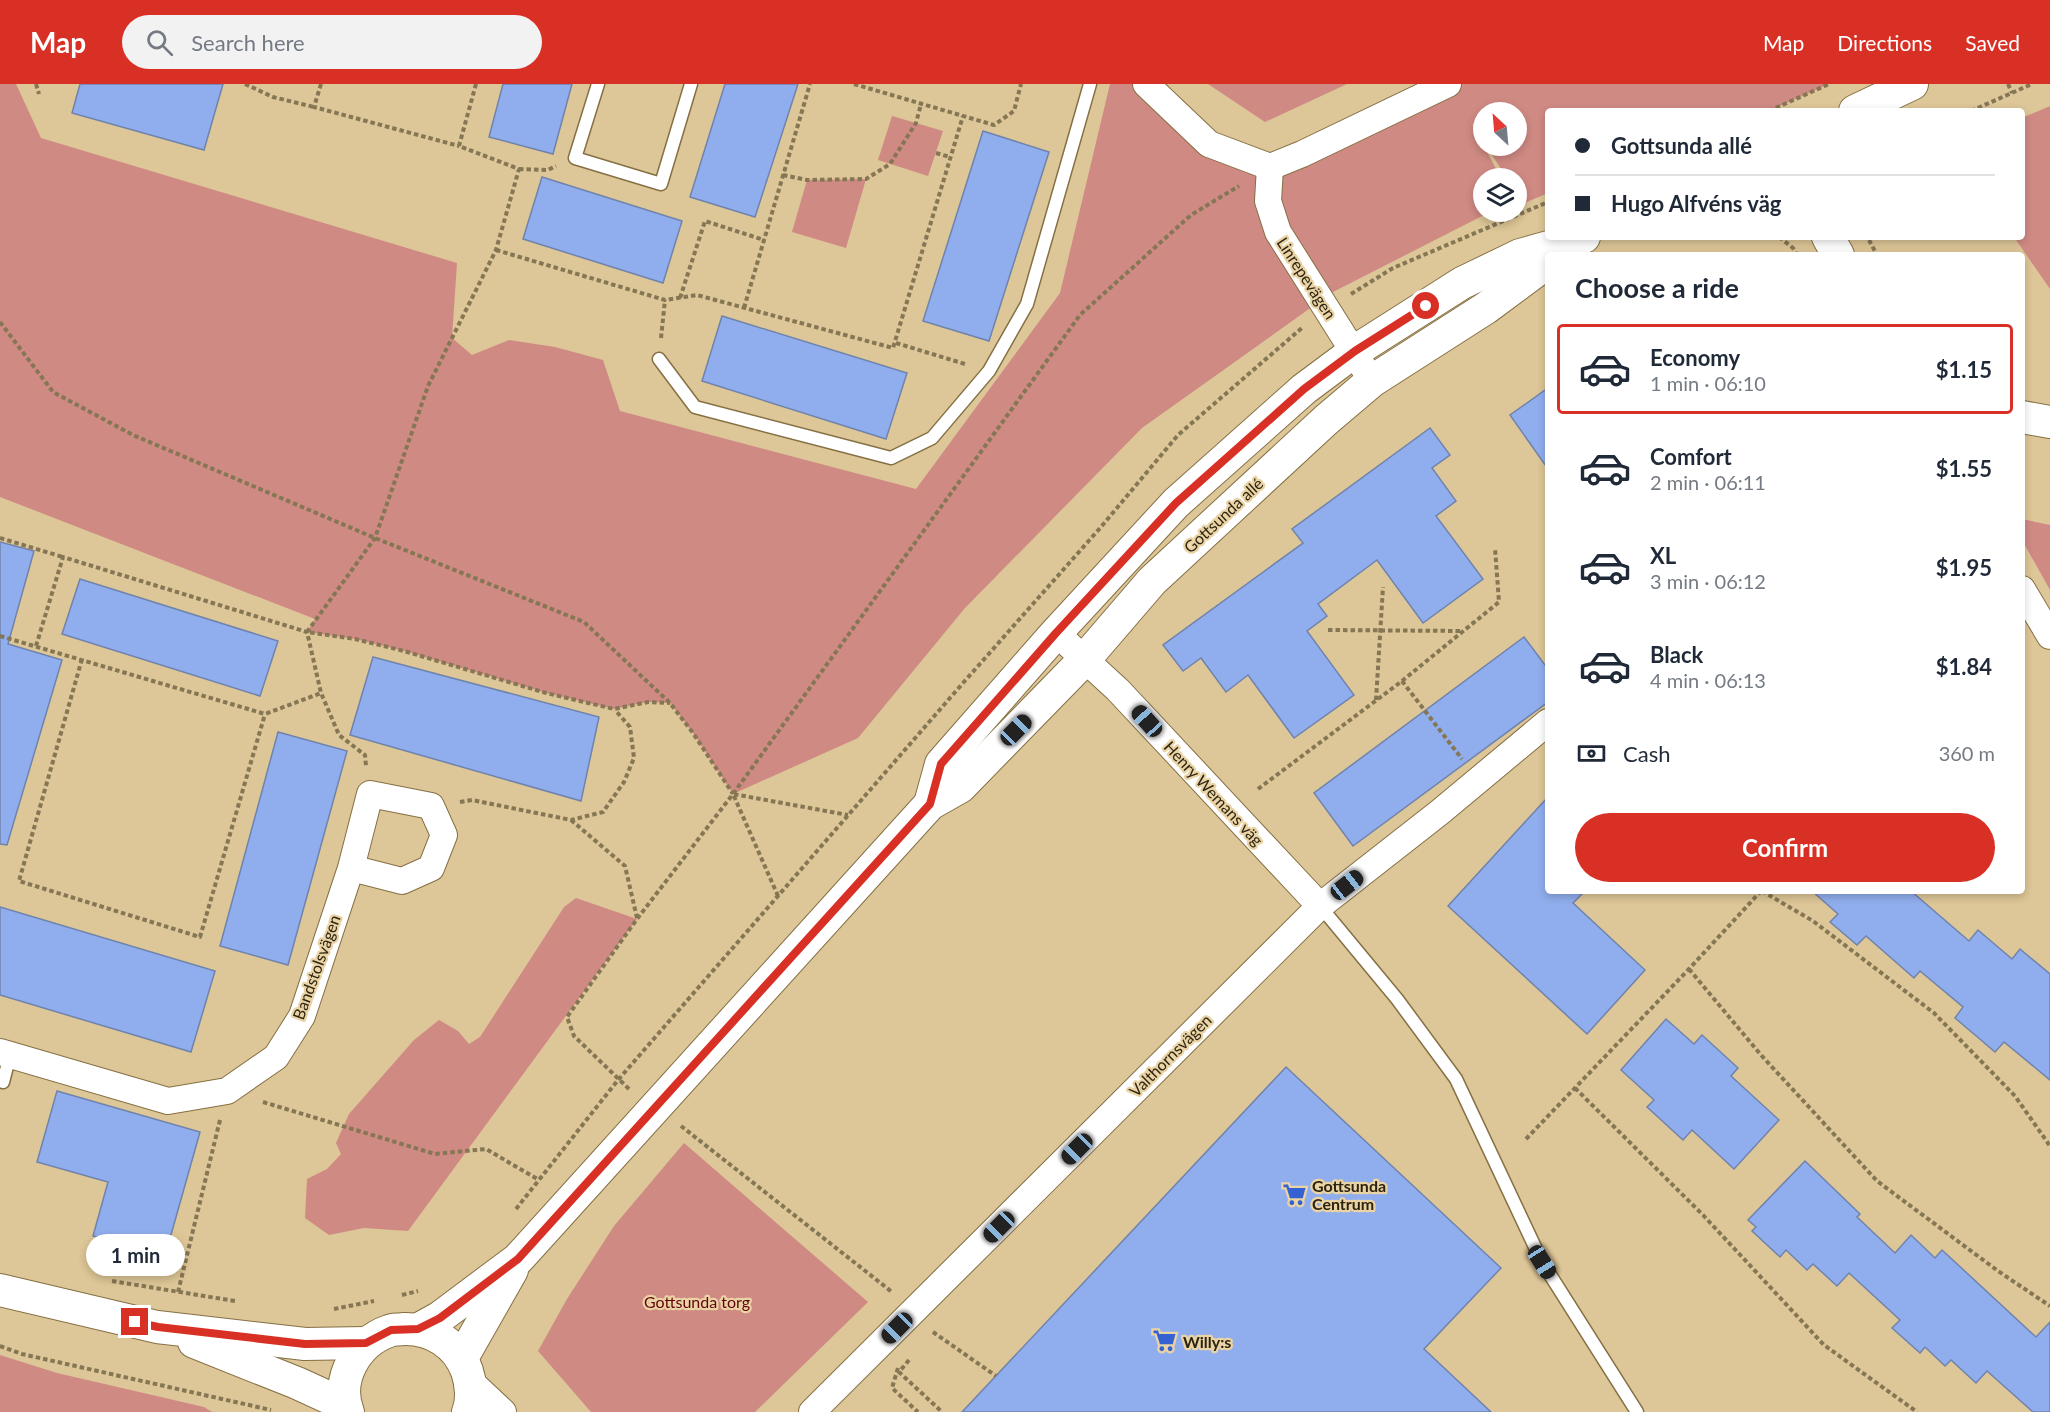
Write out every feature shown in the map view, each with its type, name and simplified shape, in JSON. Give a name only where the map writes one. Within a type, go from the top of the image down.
[{"type":"street","points":[[1146,84],[1209,144],[1270,166],[1302,154],[1448,84]]},
{"type":"street","points":[[1861,108],[1912,84]]},
{"type":"street","name":"Linrepevägen","points":[[1270,166],[1268,201],[1278,232],[1372,381]]},
{"type":"street","name":"Gottsunda allé","points":[[930,804],[941,764],[1056,633],[1176,503],[1304,389],[1355,351],[1462,283],[1520,255],[1573,244]]},
{"type":"street","name":"Gottsunda allé","points":[[418,1329],[440,1318],[518,1259],[930,804],[960,787],[1085,659],[1152,581],[1317,427],[1372,381],[1486,308],[1545,264]]},
{"type":"street","points":[[2025,418],[2050,422]]},
{"type":"street","points":[[2025,594],[2050,636]]},
{"type":"street","name":"Henry Wemans väg","points":[[1056,633],[1118,690],[1320,906]]},
{"type":"street","name":"Valthornsvägen","points":[[812,1412],[1320,906],[1440,812],[1545,724]]},
{"type":"street","points":[[351,868],[402,881],[431,868],[444,835],[431,806],[370,794]]},
{"type":"street","name":"Bandstolsvägen","points":[[5,1053],[168,1101],[227,1091],[276,1057],[302,1016],[351,868],[370,794]]},
{"type":"street","name":"Gottsunda allé","points":[[467,1384],[518,1259]]},
{"type":"street","points":[[0,1290],[158,1327],[305,1344],[366,1343]]},
{"type":"street","points":[[158,1327],[297,1383],[346,1409]]},
{"type":"street","points":[[346,1409],[344,1385],[349,1366],[366,1343],[391,1330],[418,1329],[444,1340],[467,1384],[503,1412]]},
{"type":"lane","points":[[598,84],[575,158],[661,184],[691,84]]},
{"type":"lane","points":[[659,359],[695,407],[891,458],[932,438],[989,371],[1027,304],[1090,84]]},
{"type":"lane","points":[[1320,906],[1397,999],[1456,1079],[1542,1262],[1637,1412]]},
{"type":"lane","points":[[3,1082],[5,1053]]},
{"type":"path","points":[[36,84],[39,94]]},
{"type":"path","points":[[245,84],[273,97],[459,146],[519,169],[548,170],[575,158]]},
{"type":"path","points":[[314,107],[321,84]]},
{"type":"path","points":[[459,146],[476,84]]},
{"type":"path","points":[[744,308],[810,84]]},
{"type":"path","points":[[855,84],[994,125],[1014,111],[1021,84]]},
{"type":"path","points":[[1776,108],[1829,84]]},
{"type":"path","points":[[2008,84],[2012,93]]},
{"type":"path","points":[[1978,108],[2032,84]]},
{"type":"path","points":[[783,175],[807,180],[866,178],[890,164],[916,123],[921,104]]},
{"type":"path","points":[[496,250],[665,300],[697,295],[892,348],[896,343],[963,116]]},
{"type":"path","points":[[936,153],[950,158]]},
{"type":"path","points":[[914,1312],[658,1106],[633,1092],[618,1080],[574,1036],[567,1017],[637,919],[733,794],[1080,315],[1191,215],[1270,166]]},
{"type":"path","points":[[370,794],[365,755],[339,735],[321,693],[307,632],[375,538],[428,386],[496,250],[519,169]]},
{"type":"path","points":[[680,298],[705,220],[764,240]]},
{"type":"path","points":[[1783,240],[1795,252]]},
{"type":"path","points":[[659,359],[665,300]]},
{"type":"path","points":[[0,322],[54,392],[133,435],[375,538],[584,622],[670,703],[693,733],[733,794],[778,896]]},
{"type":"path","points":[[896,343],[989,371]]},
{"type":"path","points":[[0,538],[307,632],[355,639],[404,651],[546,693],[615,709],[648,702],[670,703]]},
{"type":"path","points":[[1258,789],[1402,681],[1499,602],[1494,548]]},
{"type":"path","points":[[36,646],[63,556]]},
{"type":"path","points":[[1376,700],[1383,587]]},
{"type":"path","points":[[1328,630],[1464,631]]},
{"type":"path","points":[[0,636],[264,714],[321,693]]},
{"type":"path","points":[[82,659],[19,881],[200,937],[264,714]]},
{"type":"path","points":[[1402,681],[1463,760]]},
{"type":"path","points":[[431,806],[471,800],[572,820],[603,812],[624,782],[634,758],[630,727],[615,709]]},
{"type":"path","points":[[733,794],[848,814]]},
{"type":"path","points":[[572,820],[625,866],[637,919]]},
{"type":"path","points":[[1526,1139],[1759,894]]},
{"type":"path","points":[[1767,894],[1813,921],[1934,1013],[2015,1096],[2050,1146]]},
{"type":"path","points":[[1689,969],[1761,1055],[1877,1181],[1998,1271],[2050,1306]]},
{"type":"path","points":[[513,1213],[618,1080]]},
{"type":"path","points":[[1575,1088],[1703,1215],[1824,1345],[1917,1412]]},
{"type":"path","points":[[178,1292],[227,1091],[435,1154],[486,1149],[539,1180]]},
{"type":"path","points":[[107,1280],[242,1302]]},
{"type":"path","points":[[397,1296],[419,1291]]},
{"type":"path","points":[[332,1310],[375,1300]]},
{"type":"path","points":[[926,1340],[933,1331],[996,1376]]},
{"type":"path","points":[[0,1346],[22,1354],[281,1412]]},
{"type":"path","points":[[912,1356],[899,1372],[942,1412]]},
{"type":"green space","points":[[0,84],[16,84],[41,138],[457,263],[452,338],[472,355],[509,340],[555,347],[603,360],[620,411],[916,489],[1060,293],[1110,84],[1146,84],[1209,144],[1270,166],[1448,84],[1829,84],[1776,108],[1545,108],[1545,194],[1527,202],[1527,168],[1500,168],[1493,156],[1527,156],[1527,102],[1473,102],[1473,125],[1470,120],[1473,126],[1473,156],[1489,156],[1496,168],[1473,168],[1473,221],[1333,292],[1142,428],[965,608],[858,738],[733,794],[693,733],[670,703],[648,702],[614,709],[546,693],[404,651],[355,639],[307,632],[315,619],[0,497]]},
{"type":"green space","points":[[1208,84],[1347,84],[1265,122]]},
{"type":"green space","points":[[2050,106],[2050,289],[2016,240],[2025,240],[2025,117]]},
{"type":"green space","points":[[892,116],[943,131],[928,176],[878,160]]},
{"type":"green space","points":[[866,179],[846,248],[792,232],[807,180]]},
{"type":"green space","points":[[2025,520],[2050,525],[2050,590],[2025,545]]},
{"type":"green space","points":[[576,898],[637,919],[408,1231],[364,1228],[329,1235],[305,1218],[307,1179],[327,1169],[341,1154],[336,1143],[349,1114],[414,1040],[439,1020],[458,1031],[469,1044],[480,1037],[564,907]]},
{"type":"green space","name":"Gottsunda torg","points":[[684,1143],[868,1302],[755,1412],[591,1412],[538,1351],[567,1299],[614,1226]]},
{"type":"green space","points":[[0,1355],[57,1373],[204,1407],[212,1412],[0,1412]]},
{"type":"building","points":[[80,84],[223,84],[204,150],[72,113]]},
{"type":"building","points":[[503,84],[572,84],[553,154],[489,137]]},
{"type":"building","points":[[725,84],[798,84],[755,217],[690,197]]},
{"type":"building","points":[[983,131],[1049,152],[989,341],[923,321]]},
{"type":"building","points":[[542,177],[682,221],[663,283],[523,239]]},
{"type":"building","points":[[722,316],[907,373],[886,439],[702,381]]},
{"type":"building","points":[[1545,390],[1545,465],[1510,415]]},
{"type":"building","points":[[1430,428],[1450,455],[1432,468],[1456,501],[1436,516],[1483,579],[1423,623],[1377,560],[1318,604],[1327,616],[1307,631],[1354,695],[1294,738],[1248,675],[1226,692],[1201,658],[1183,671],[1163,645],[1303,543],[1292,529]]},
{"type":"building","points":[[0,542],[34,551],[8,644],[62,660],[7,845],[0,844]]},
{"type":"building","points":[[80,579],[278,641],[260,696],[62,634]]},
{"type":"building","points":[[1524,637],[1545,665],[1545,704],[1353,846],[1314,793]]},
{"type":"building","points":[[373,657],[599,717],[581,801],[350,735]]},
{"type":"building","points":[[278,732],[347,751],[288,965],[220,946]]},
{"type":"building","points":[[1545,800],[1545,894],[1582,894],[1573,903],[1645,970],[1587,1034],[1448,906]]},
{"type":"building","points":[[1815,894],[1914,894],[1969,941],[1978,930],[2012,959],[2020,949],[2050,974],[2050,1080],[2004,1042],[1995,1052],[1955,1018],[1963,1007],[1920,971],[1914,978],[1866,936],[1857,945],[1830,922],[1838,914]]},
{"type":"building","points":[[0,907],[215,971],[191,1052],[0,995]]},
{"type":"building","points":[[1666,1019],[1694,1044],[1702,1035],[1738,1068],[1731,1076],[1779,1120],[1734,1169],[1692,1130],[1683,1140],[1647,1107],[1654,1100],[1621,1070]]},
{"type":"building","name":"Gottsunda Centrum","points":[[1286,1067],[1501,1268],[1424,1349],[1491,1412],[962,1412]]},
{"type":"building","points":[[57,1091],[200,1132],[165,1256],[93,1236],[108,1182],[37,1162]]},
{"type":"building","points":[[1805,1161],[1860,1214],[1857,1217],[1895,1253],[1911,1235],[1935,1258],[1942,1250],[2036,1337],[2050,1322],[2050,1412],[2033,1412],[1987,1371],[1976,1383],[1951,1360],[1945,1366],[1925,1347],[1920,1353],[1892,1328],[1900,1320],[1849,1273],[1837,1286],[1813,1264],[1807,1270],[1786,1250],[1780,1257],[1752,1231],[1756,1227],[1748,1220]]},
{"type":"place","name":"Gottsunda Centrum","points":[[1294,1194]]},
{"type":"place","name":"Willy:s","points":[[1165,1341]]},
{"type":"route","points":[[135,1322],[158,1327],[305,1344],[366,1343],[391,1330],[418,1329],[440,1318],[518,1259],[930,804],[941,764],[1056,633],[1176,503],[1304,389],[1355,351],[1426,306]]}]
